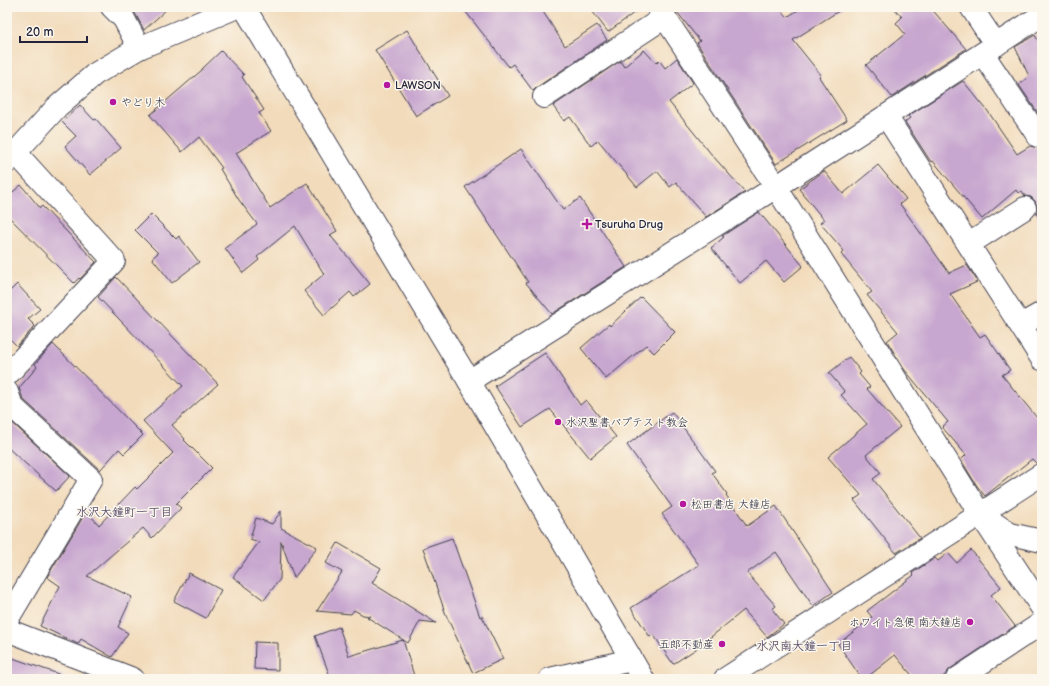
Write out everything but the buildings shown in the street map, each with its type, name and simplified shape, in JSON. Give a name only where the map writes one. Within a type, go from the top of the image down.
[{"type":"street","points":[[112,7],[124,18],[139,48]]},
{"type":"street","points":[[7,375],[114,261],[11,157],[57,107],[95,74],[139,48],[236,7]]},
{"type":"street","points":[[244,7],[469,381],[643,679]]},
{"type":"street","points":[[971,7],[990,49],[1038,136]]},
{"type":"street","points":[[544,97],[661,12],[776,187],[980,514],[1042,608]]},
{"type":"street","points":[[469,381],[776,187],[1042,16]]},
{"type":"street","points":[[886,116],[1042,359]]},
{"type":"street","points":[[969,244],[1025,208]]},
{"type":"street","points":[[1021,325],[1042,313]]},
{"type":"street","points":[[7,392],[12,406],[91,479],[7,620]]},
{"type":"street","points":[[725,679],[1042,474]]},
{"type":"street","points":[[980,514],[1010,534],[1042,541]]},
{"type":"street","points":[[957,679],[1042,623]]},
{"type":"street","points":[[7,630],[133,679]]},
{"type":"street","points":[[550,679],[631,660]]},
{"type":"place","name":"LAWSON","points":[[387,85]]},
{"type":"place","name":"やどり木","points":[[113,102]]},
{"type":"place","name":"Tsuruha Drug","points":[[587,224]]},
{"type":"place","name":"水沢聖書バプテスト教会","points":[[558,422]]},
{"type":"place","name":"松田書店 大鐘店","points":[[683,504]]},
{"type":"place","name":"ホワイト急便 南大鐘店","points":[[970,622]]},
{"type":"place","name":"五郎不動産","points":[[722,644]]},
{"type":"district","name":"水沢大鐘町一丁目","points":[[124,512]]},
{"type":"district","name":"水沢南大鐘一丁目","points":[[804,646]]}]
